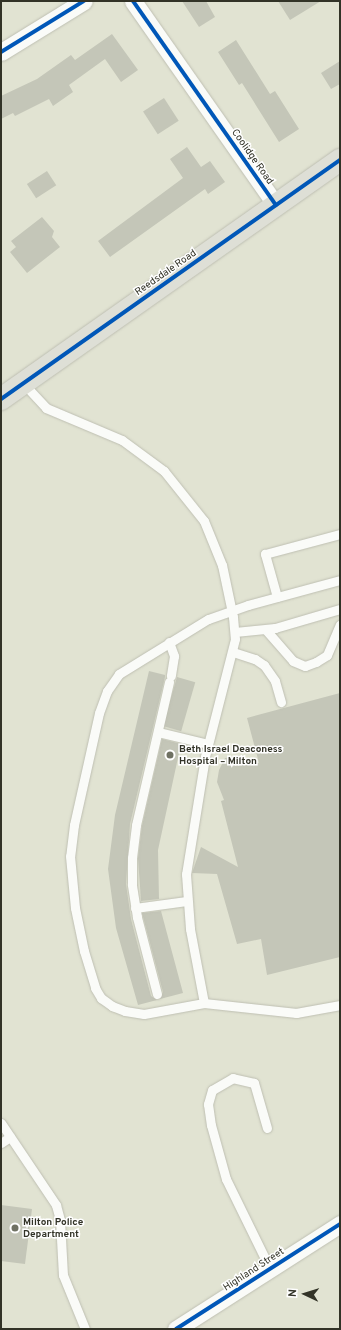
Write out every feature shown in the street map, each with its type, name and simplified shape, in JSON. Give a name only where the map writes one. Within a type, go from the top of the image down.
[{"type":"main road","name":"Reedsdale Road","points":[[1,399],[340,160]]},
{"type":"street","points":[[1,52],[84,1]]},
{"type":"street","name":"Coolidge Road","points":[[133,1],[276,205]]},
{"type":"street","name":"Highland Street","points":[[176,1329],[340,1224]]},
{"type":"lane","points":[[24,383],[46,408],[122,440],[148,458],[171,479],[198,513],[212,537],[222,565],[232,610],[235,632],[233,652],[208,744],[187,855],[187,901],[204,1003]]},
{"type":"lane","points":[[277,597],[265,554],[340,534]]},
{"type":"lane","points":[[340,580],[232,610],[197,624],[119,674],[104,698],[85,771],[70,856],[78,930],[97,994],[106,1002],[125,1012],[144,1014],[162,1012],[204,1003],[296,1013],[340,1005]]},
{"type":"lane","points":[[235,632],[266,630],[340,609]]},
{"type":"lane","points":[[266,630],[293,661],[305,666],[316,662],[327,655],[340,626]]},
{"type":"lane","points":[[162,1012],[135,908],[131,875],[133,842],[174,656],[169,642]]},
{"type":"lane","points":[[233,652],[255,659],[264,665],[275,681],[281,702]]},
{"type":"lane","points":[[158,732],[208,744]]},
{"type":"lane","points":[[135,908],[187,901]]},
{"type":"lane","points":[[267,1128],[254,1083],[233,1078],[212,1090],[208,1104],[211,1125],[226,1179],[270,1270]]},
{"type":"lane","points":[[1,1123],[56,1204],[60,1220],[63,1275],[85,1329]]},
{"type":"lane","points":[[1,1143],[10,1137]]},
{"type":"building","points":[[182,1],[206,1],[215,17],[199,27]]},
{"type":"building","points":[[278,1],[321,1],[290,20]]},
{"type":"building","points":[[112,34],[138,70],[121,82],[105,59],[69,85],[73,92],[53,106],[49,99],[15,116],[13,113],[1,119],[1,96],[37,79],[71,55],[75,60]]},
{"type":"building","points":[[236,40],[270,94],[275,91],[299,129],[279,142],[242,83],[239,85],[218,52]]},
{"type":"building","points":[[340,61],[340,84],[331,89],[321,73]]},
{"type":"building","points":[[164,98],[179,121],[158,134],[143,112]]},
{"type":"building","points":[[187,147],[201,167],[210,161],[225,182],[208,194],[205,189],[110,257],[98,241],[183,178],[170,159]]},
{"type":"building","points":[[47,171],[56,185],[36,198],[27,184]]},
{"type":"building","points":[[42,217],[54,231],[52,237],[60,247],[27,273],[10,252],[16,247],[11,241]]},
{"type":"building","points":[[149,671],[165,675],[165,677],[130,824],[126,884],[131,919],[151,996],[157,1000],[138,1005],[116,928],[108,869],[115,815]]},
{"type":"building","points":[[177,677],[195,682],[181,731],[163,726]]},
{"type":"building","points":[[340,693],[340,957],[267,975],[261,939],[237,944],[217,874],[192,873],[201,847],[238,867],[221,801],[224,800],[217,782],[219,770],[225,758],[234,757],[259,763],[247,718]]},
{"type":"building","points":[[162,739],[181,744],[158,850],[159,899],[141,901],[138,858],[142,826]]},
{"type":"building","points":[[161,911],[183,993],[160,999],[163,992],[142,913]]},
{"type":"building","name":"Milton Police Department","points":[[1,1205],[32,1209],[25,1264],[1,1261]]},
{"type":"cycle path","points":[[1,52],[84,1]]},
{"type":"cycle path","points":[[133,1],[276,205]]},
{"type":"cycle path","points":[[1,399],[340,160]]},
{"type":"cycle path","points":[[176,1329],[340,1224]]},
{"type":"place","name":"Beth Israel Deaconess Hospital – Milton","points":[[170,755]]},
{"type":"place","name":"Milton Police Department","points":[[15,1228]]}]
